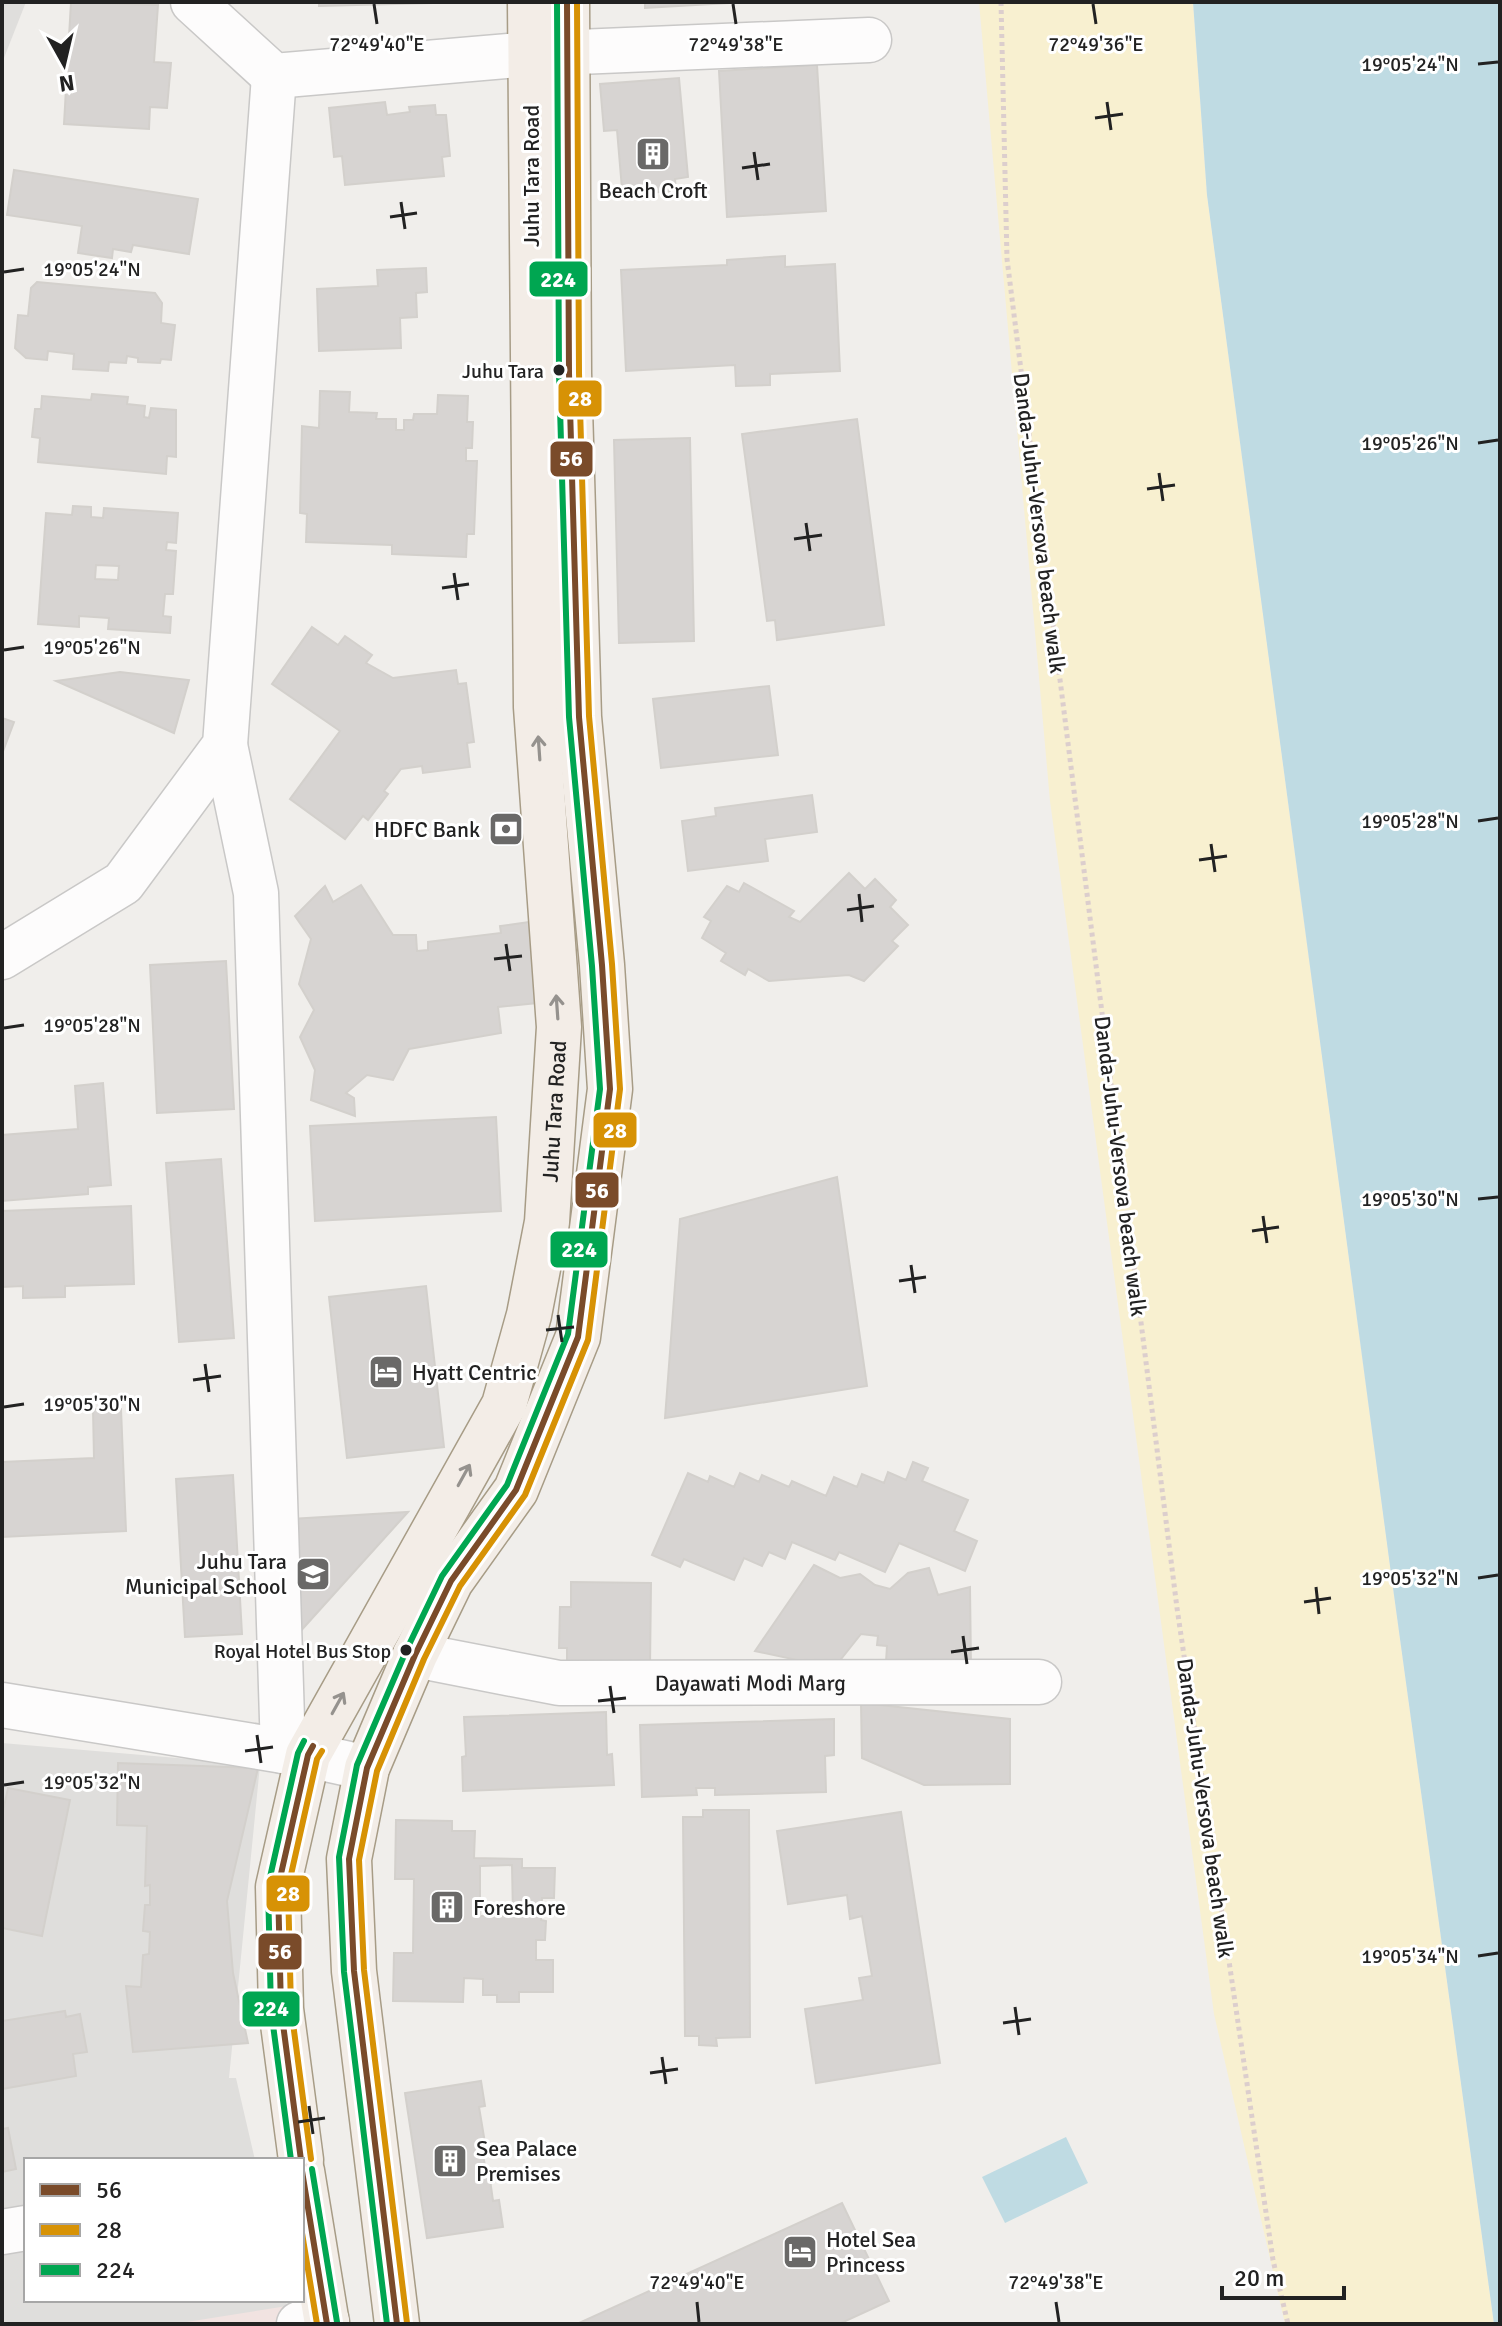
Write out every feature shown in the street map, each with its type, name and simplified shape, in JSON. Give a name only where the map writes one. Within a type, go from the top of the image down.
[{"type":"main road","name":"Juhu Tara Road","points":[[397,2324],[353,1957],[349,1859],[367,1768],[415,1655],[451,1581],[516,1490],[578,1337],[610,1089],[579,717],[569,373],[549,53],[530,2]]},
{"type":"main road","name":"Juhu Tara Road","points":[[301,2158],[281,2009],[278,1887],[296,1753],[504,1405],[529,1315],[547,1222],[559,1027],[536,707],[549,53],[567,2]]},
{"type":"main road","points":[[304,2193],[318,2323]]},
{"type":"street","points":[[193,2],[274,76],[549,53],[869,40]]},
{"type":"street","points":[[274,76],[225,745],[256,893],[296,1753]]},
{"type":"street","points":[[2,957],[123,883],[225,745]]},
{"type":"street","name":"Dayawati Modi Marg","points":[[415,1655],[559,1683],[1039,1682]]},
{"type":"street","points":[[2,1705],[296,1753],[367,1768]]},
{"type":"street","points":[[2,2232],[24,2228]]},
{"type":"path","name":"Danda-Juhu-Versova beach walk","points":[[1001,2],[1007,259],[1177,1608],[1273,2260],[1288,2324]]},
{"type":"shaded area","points":[[2,2],[26,2],[2,63]]},
{"type":"shaded area","points":[[2,1743],[260,1765],[229,2078],[236,2078],[255,2158],[24,2158],[24,2302],[286,2302],[288,2312],[220,2324],[2,2324]]},
{"type":"shaded area","points":[[293,2305],[295,2324],[174,2324]]},
{"type":"sand","points":[[979,2],[1193,2],[1207,195],[1494,2324],[1285,2324],[1214,2014],[1050,801]]},
{"type":"water","points":[[1193,2],[1500,2],[1500,2324],[1494,2324],[1207,195]]},
{"type":"water","points":[[1066,2137],[1088,2183],[1005,2223],[982,2177]]},
{"type":"building","points":[[71,2],[158,5],[154,62],[171,63],[167,108],[150,107],[149,129],[64,124]]},
{"type":"building","points":[[319,2],[472,2],[319,6]]},
{"type":"building","points":[[645,2],[747,2],[645,8]]},
{"type":"building","points":[[817,65],[826,211],[727,217],[719,71]]},
{"type":"building","name":"Beach Croft","points":[[679,78],[688,177],[675,179],[676,191],[644,193],[644,188],[622,189],[617,130],[604,131],[600,84]]},
{"type":"building","points":[[385,102],[387,115],[410,112],[409,107],[435,105],[436,115],[446,115],[450,156],[442,157],[444,176],[345,185],[342,156],[334,157],[329,108]]},
{"type":"building","points":[[14,170],[198,199],[189,254],[133,245],[131,252],[113,249],[112,258],[78,253],[82,226],[7,215]]},
{"type":"building","points":[[785,256],[785,267],[835,264],[840,371],[770,374],[770,385],[736,386],[735,365],[626,371],[621,270],[727,265],[727,260]]},
{"type":"building","points":[[426,268],[427,292],[416,293],[417,317],[400,318],[401,348],[319,351],[317,289],[378,286],[377,270]]},
{"type":"building","points":[[37,282],[155,293],[162,303],[161,323],[175,325],[171,360],[138,362],[138,358],[127,356],[126,363],[109,362],[108,371],[73,369],[74,354],[48,351],[47,360],[26,358],[15,348],[18,315],[28,316],[31,288]]},
{"type":"building","points":[[320,391],[350,392],[349,412],[377,413],[376,419],[396,419],[396,430],[404,430],[404,420],[413,420],[414,414],[437,414],[438,395],[468,396],[467,422],[473,422],[472,448],[466,448],[466,461],[477,461],[474,534],[467,534],[466,557],[392,554],[392,545],[306,542],[307,514],[300,513],[302,426],[319,428]]},
{"type":"building","points":[[92,394],[128,397],[127,404],[145,406],[144,417],[149,418],[151,408],[176,410],[176,457],[167,456],[166,474],[38,462],[40,438],[32,437],[35,409],[41,409],[42,396],[91,400]]},
{"type":"building","points":[[857,419],[884,625],[777,640],[775,620],[767,621],[742,434]]},
{"type":"building","points":[[690,438],[694,641],[619,643],[614,440]]},
{"type":"building","points":[[73,506],[91,507],[91,517],[103,518],[104,508],[178,513],[176,543],[167,542],[166,550],[176,551],[173,594],[165,594],[163,616],[171,617],[170,633],[108,629],[109,618],[79,616],[79,627],[38,624],[46,513],[72,515]],"holes":[[[96,565],[119,566],[118,580],[95,579]]]},
{"type":"building","points":[[312,627],[338,645],[345,636],[372,655],[366,663],[393,678],[456,670],[458,684],[466,683],[474,742],[467,743],[470,767],[423,773],[422,766],[401,769],[384,791],[388,794],[368,820],[363,816],[345,839],[290,799],[340,731],[272,684]]},
{"type":"building","points":[[120,672],[189,680],[174,733],[56,681]]},
{"type":"building","points":[[769,686],[778,755],[661,768],[653,699]]},
{"type":"building","points":[[2,718],[14,722],[2,754]]},
{"type":"building","points":[[812,795],[817,832],[765,839],[768,861],[688,871],[682,821],[716,816],[715,808]]},
{"type":"building","points":[[849,873],[865,889],[875,879],[896,900],[890,907],[908,925],[892,941],[898,946],[864,981],[849,975],[769,981],[748,969],[745,975],[721,961],[726,953],[702,938],[711,921],[704,917],[727,886],[739,892],[744,883],[794,911],[789,917],[800,922]]},
{"type":"building","points":[[361,885],[393,935],[416,935],[417,951],[428,950],[428,942],[501,933],[500,926],[537,921],[547,1002],[498,1007],[501,1033],[409,1049],[393,1080],[367,1075],[346,1093],[354,1098],[355,1116],[311,1100],[315,1070],[300,1037],[314,1010],[299,984],[311,939],[295,916],[325,886],[333,902]]},
{"type":"building","points":[[226,961],[234,1109],[157,1113],[150,965]]},
{"type":"building","points":[[103,1083],[111,1185],[88,1187],[88,1194],[2,1201],[2,1135],[78,1129],[75,1086]]},
{"type":"building","points":[[496,1117],[501,1211],[315,1221],[310,1126]]},
{"type":"building","points":[[221,1159],[234,1338],[179,1342],[166,1163]]},
{"type":"building","points":[[837,1177],[867,1386],[665,1418],[680,1219]]},
{"type":"building","points":[[131,1206],[134,1284],[65,1286],[65,1297],[23,1298],[23,1286],[2,1287],[2,1211]]},
{"type":"building","name":"Hyatt Centric","points":[[426,1286],[444,1447],[347,1458],[329,1297]]},
{"type":"building","points":[[93,1409],[121,1409],[126,1531],[2,1537],[2,1462],[94,1458]]},
{"type":"building","points":[[913,1462],[928,1468],[922,1481],[968,1500],[954,1531],[977,1541],[965,1571],[899,1543],[885,1572],[839,1552],[835,1560],[792,1542],[785,1559],[769,1552],[762,1566],[744,1558],[734,1580],[684,1559],[680,1567],[652,1555],[688,1473],[708,1482],[710,1476],[734,1487],[740,1473],[759,1482],[762,1475],[789,1487],[792,1481],[826,1496],[834,1477],[857,1487],[862,1474],[884,1483],[888,1472],[906,1480]]},
{"type":"building","points":[[233,1475],[242,1634],[185,1637],[176,1479]]},
{"type":"building","points":[[408,1512],[298,1634],[291,1519]]},
{"type":"building","points":[[814,1565],[840,1578],[860,1574],[875,1585],[890,1589],[908,1573],[929,1568],[938,1595],[970,1587],[971,1668],[886,1662],[887,1646],[877,1645],[878,1636],[861,1634],[834,1668],[755,1651]]},
{"type":"building","points":[[571,1582],[651,1583],[650,1668],[567,1668],[567,1648],[559,1648],[560,1607],[571,1607]]},
{"type":"building","points":[[861,1703],[1010,1719],[1010,1784],[924,1785],[862,1758]]},
{"type":"building","points":[[606,1712],[607,1755],[612,1754],[614,1785],[463,1791],[462,1757],[466,1756],[464,1717]]},
{"type":"building","points":[[834,1719],[834,1755],[825,1756],[826,1792],[715,1795],[715,1788],[696,1788],[697,1795],[642,1797],[640,1725]]},
{"type":"building","points":[[118,1763],[258,1768],[227,1901],[233,1973],[248,2043],[133,2052],[126,1986],[141,1987],[143,1955],[149,1954],[150,1932],[143,1931],[145,1905],[150,1905],[150,1885],[145,1886],[147,1826],[117,1825]]},
{"type":"building","points":[[8,1788],[70,1800],[42,1936],[2,1928],[2,1816]]},
{"type":"building","points":[[703,1810],[749,1810],[750,2037],[716,2038],[717,2046],[699,2045],[699,2036],[685,2036],[683,1817],[703,1817]]},
{"type":"building","points":[[901,1812],[940,2063],[816,2083],[805,2009],[863,2000],[859,1978],[872,1976],[862,1916],[850,1919],[847,1895],[788,1904],[777,1831]]},
{"type":"building","name":"Foreshore","points":[[396,1820],[452,1821],[452,1831],[475,1831],[474,1858],[522,1859],[522,1868],[555,1868],[554,1898],[542,1898],[541,1920],[546,1921],[545,1940],[536,1940],[536,1960],[553,1960],[553,1992],[519,1992],[519,2002],[497,2002],[497,1995],[483,1995],[483,1979],[464,1978],[463,2002],[393,2001],[394,1953],[413,1953],[414,1879],[395,1879]],"holes":[[[512,1865],[513,1916],[480,1916],[480,1866]]]},
{"type":"building","points":[[65,2011],[66,2017],[80,2014],[87,2052],[73,2054],[76,2076],[2,2089],[2,2021]]},
{"type":"building","name":"Sea Palace Premises","points":[[481,2081],[485,2106],[479,2107],[486,2149],[482,2149],[493,2201],[499,2200],[503,2227],[427,2238],[405,2093]]},
{"type":"building","points":[[8,2128],[16,2169],[2,2172],[2,2129]]},
{"type":"building","name":"Hotel Sea Princess","points":[[842,2203],[889,2301],[839,2324],[577,2324]]},
{"type":"transit line","name":"224","points":[[387,2324],[344,1972],[339,1857],[357,1765],[406,1651],[442,1576],[507,1485],[568,1334],[600,1089],[569,717],[559,373],[557,2]]},
{"type":"transit line","name":"56","points":[[397,2324],[354,1971],[349,1859],[367,1768],[415,1655],[451,1581],[516,1490],[578,1337],[610,1089],[579,717],[569,373],[567,2]]},
{"type":"transit line","name":"28","points":[[407,2323],[364,1970],[359,1860],[377,1771],[424,1659],[460,1586],[525,1495],[588,1340],[620,1089],[589,716],[579,373],[577,2]]},
{"type":"transit line","name":"224","points":[[291,2158],[271,2010],[268,1886],[298,1753],[304,1741]]},
{"type":"transit line","name":"56","points":[[301,2158],[281,2009],[278,1887],[308,1755],[313,1746]]},
{"type":"transit line","name":"28","points":[[311,2159],[291,2008],[288,1888],[317,1759],[322,1751]]},
{"type":"transit line","name":"224","points":[[312,2169],[337,2322]]},
{"type":"transit line","name":"56","points":[[304,2183],[327,2324]]},
{"type":"transit line","name":"28","points":[[304,2245],[317,2324]]},
{"type":"place","name":"Beach Croft","points":[[653,154]]},
{"type":"place","name":"Juhu Tara","points":[[559,370]]},
{"type":"place","name":"HDFC Bank","points":[[506,829]]},
{"type":"place","name":"Hyatt Centric","points":[[386,1372]]},
{"type":"place","name":"Juhu Tara Municipal School","points":[[313,1574]]},
{"type":"place","name":"Royal Hotel Bus Stop","points":[[406,1650]]},
{"type":"place","name":"Foreshore","points":[[447,1907]]},
{"type":"place","name":"Sea Palace Premises","points":[[450,2161]]},
{"type":"place","name":"Hotel Sea Princess","points":[[800,2252]]}]
